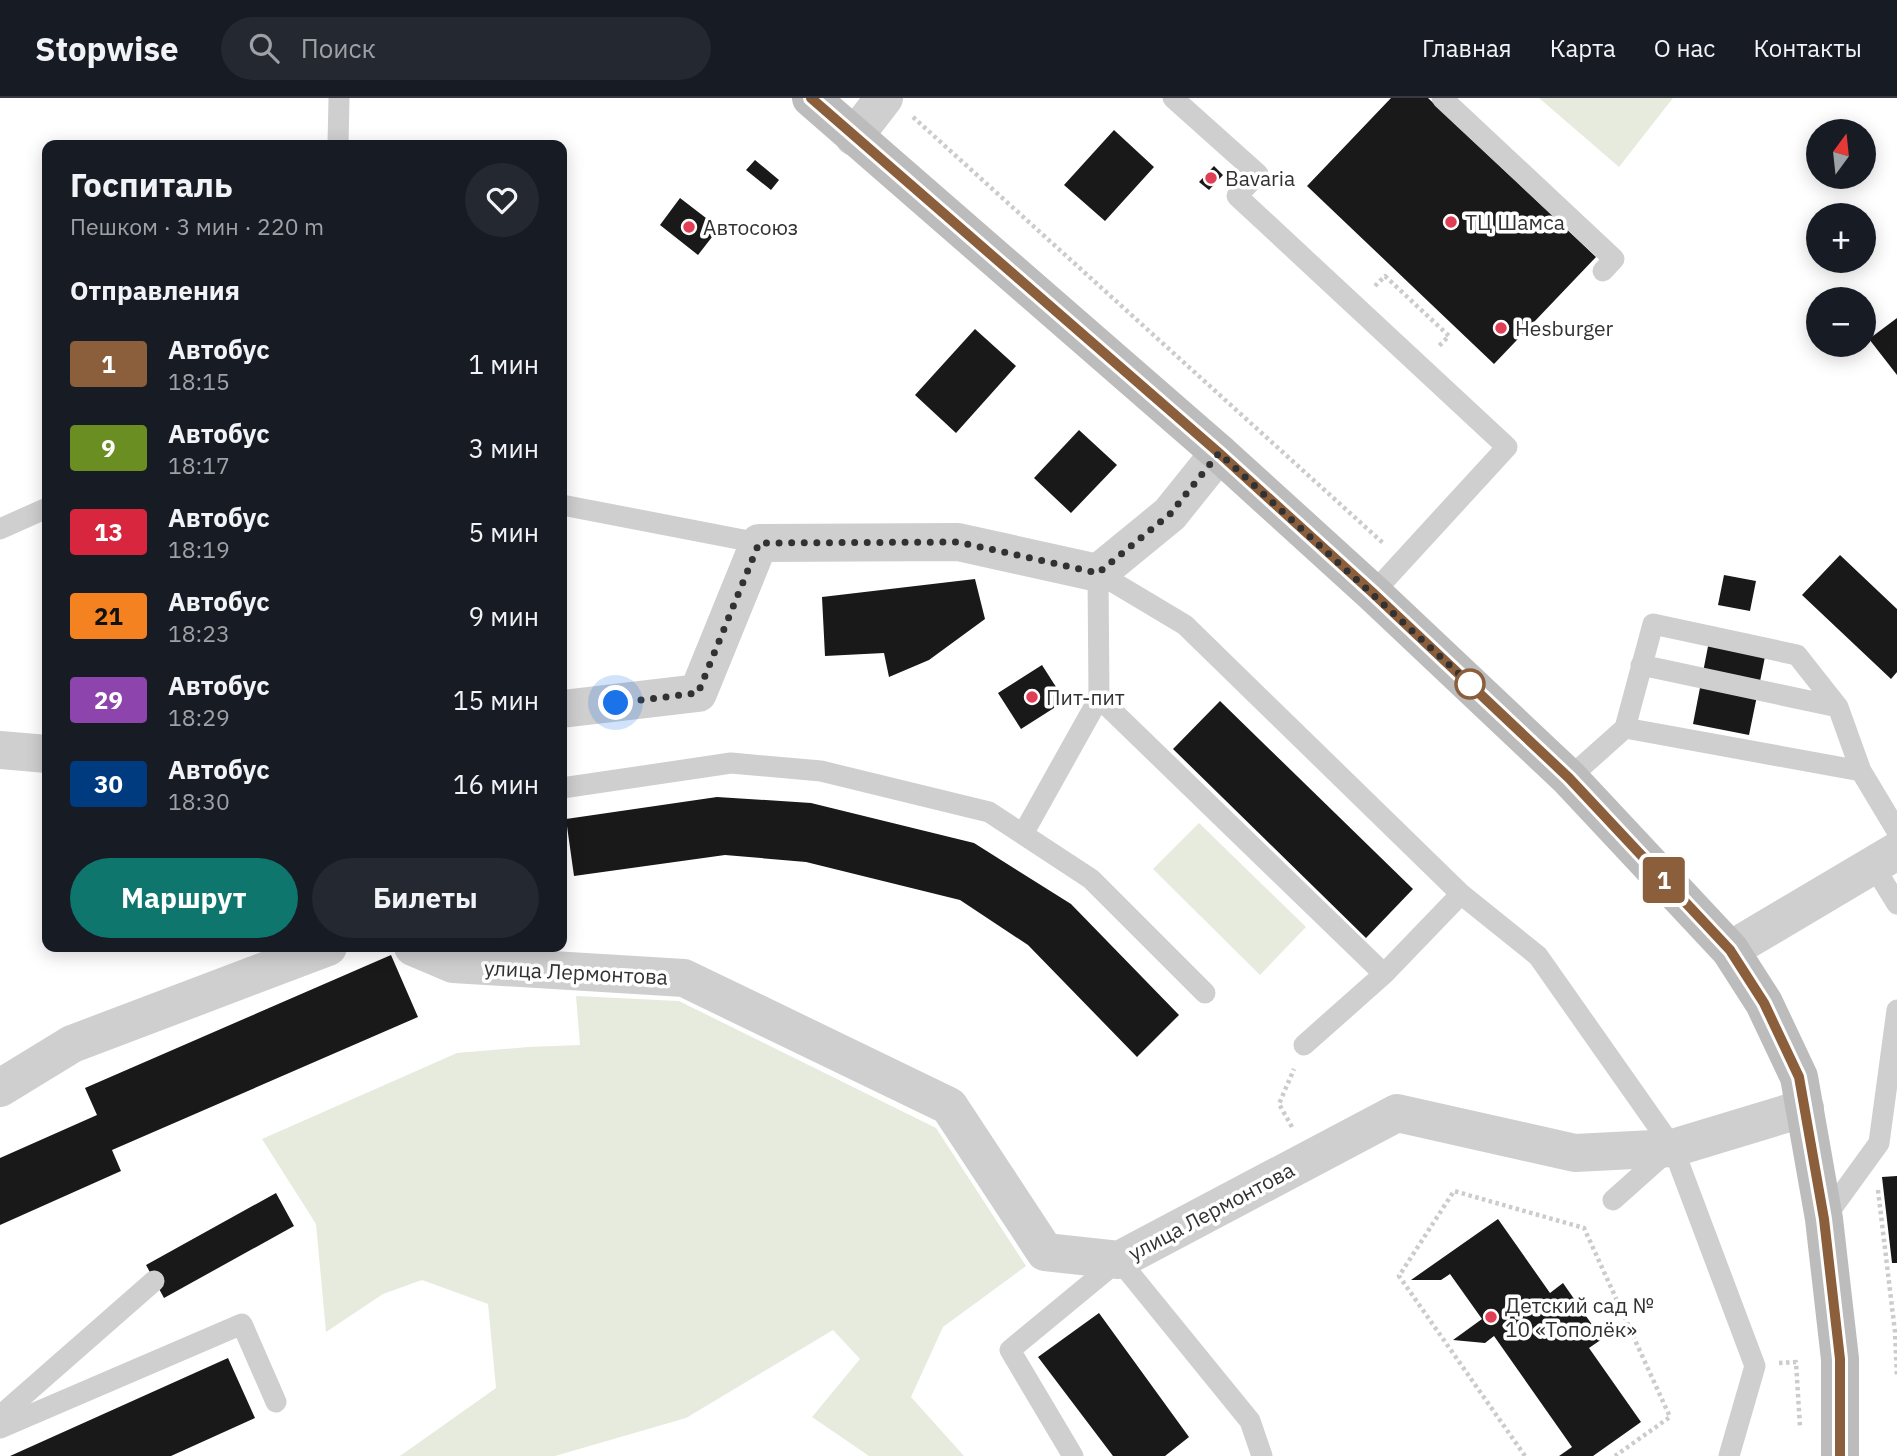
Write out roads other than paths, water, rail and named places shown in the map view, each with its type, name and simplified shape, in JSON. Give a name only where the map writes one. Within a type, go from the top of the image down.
[{"type":"main road","points":[[811,98],[1219,453],[1373,593],[1569,778],[1730,950],[1764,1003],[1799,1077],[1824,1219],[1840,1359],[1840,1456]]},
{"type":"street","points":[[854,137],[898,107]]},
{"type":"street","points":[[567,708],[698,693],[759,543],[958,542],[1098,573],[1170,514],[1219,453]]},
{"type":"street","points":[[0,751],[42,754]]},
{"type":"street","points":[[1730,950],[1885,858]]},
{"type":"street","points":[[0,1088],[72,1044],[315,952]]},
{"type":"street","name":"улица Лермонтова","points":[[425,952],[453,964],[684,978],[949,1106],[1045,1252],[1119,1260],[1397,1113],[1575,1153],[1673,1148],[1805,1108]]},
{"type":"lane","points":[[338,140],[340,98]]},
{"type":"lane","points":[[1172,98],[1258,174],[1237,196],[1507,447],[1373,593]]},
{"type":"lane","points":[[1442,98],[1614,259],[1603,271]]},
{"type":"lane","points":[[567,506],[759,543]]},
{"type":"lane","points":[[0,529],[42,510]]},
{"type":"lane","points":[[1023,834],[1099,698],[1098,573]]},
{"type":"lane","points":[[1098,573],[1185,625],[1461,894],[1538,956],[1673,1148],[1755,1366],[1729,1456]]},
{"type":"lane","points":[[1569,778],[1625,728],[1653,624],[1797,654],[1838,707],[1861,771],[1897,831]]},
{"type":"lane","points":[[1641,665],[1838,707]]},
{"type":"lane","points":[[1099,698],[1384,974]]},
{"type":"lane","points":[[1625,728],[1861,771]]},
{"type":"lane","points":[[567,787],[732,763],[821,771],[989,812],[1091,879],[1205,993]]},
{"type":"lane","points":[[1885,858],[1897,904]]},
{"type":"lane","points":[[1304,1045],[1384,974],[1461,894]]},
{"type":"lane","points":[[1824,1219],[1879,1143],[1897,1010]]},
{"type":"lane","points":[[1613,1200],[1673,1148]]},
{"type":"lane","points":[[1073,1456],[1010,1350],[1119,1260],[1250,1420],[1262,1456]]},
{"type":"lane","points":[[0,1416],[155,1281]]},
{"type":"lane","points":[[0,1428],[242,1324],[276,1402]]},
{"type":"place","name":"Bavaria","points":[[1211,178]]},
{"type":"place","name":"ТЦ Шамса","points":[[1451,222]]},
{"type":"place","name":"Автосоюз","points":[[689,227]]},
{"type":"place","name":"Hesburger","points":[[1501,328]]},
{"type":"place","name":"Пит-пит","points":[[1032,697]]},
{"type":"place","name":"Детский сад № 10 «Тополёк»","points":[[1491,1317]]}]
